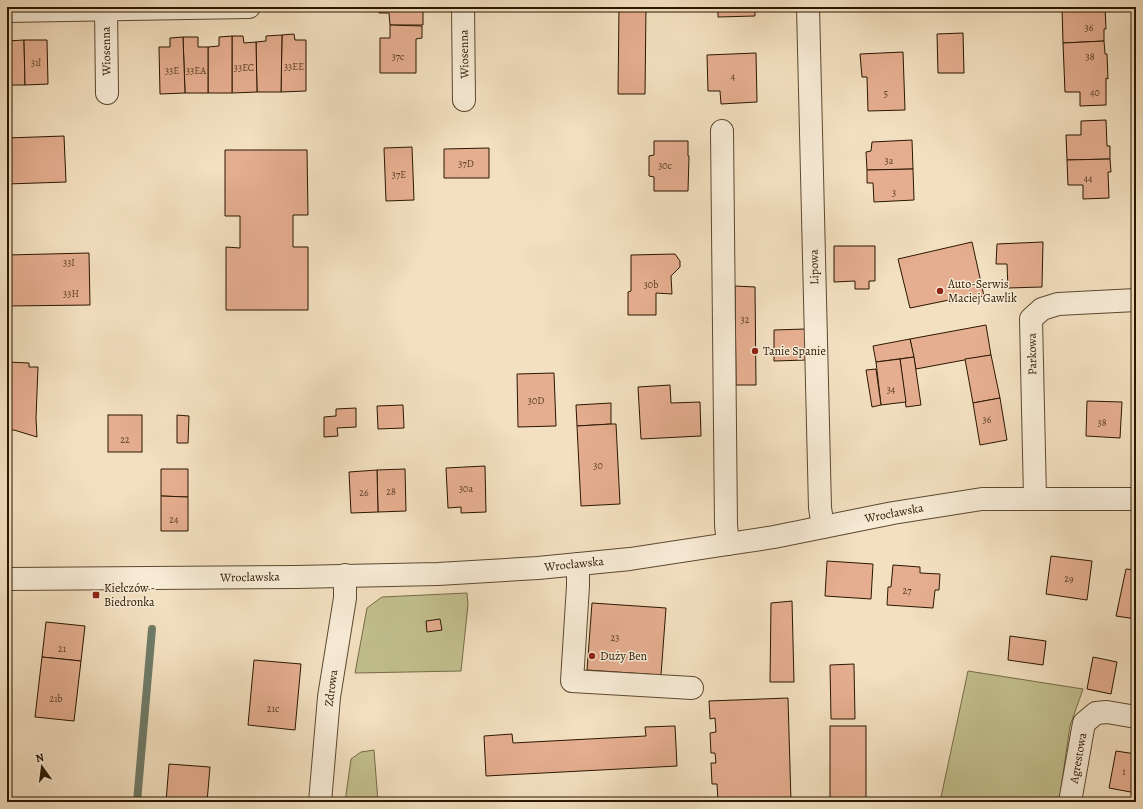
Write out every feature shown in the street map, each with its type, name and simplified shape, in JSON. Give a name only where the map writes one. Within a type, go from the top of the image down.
[{"type":"street","name":"Wiosenna","points":[[7,11],[106,8],[249,7]]},
{"type":"street","name":"Wiosenna","points":[[463,7],[464,100]]},
{"type":"street","name":"Lipowa","points":[[808,7],[820,508],[823,527]]},
{"type":"street","name":"Wiosenna","points":[[106,8],[107,93]]},
{"type":"street","points":[[722,131],[726,525],[728,544]]},
{"type":"street","name":"Parkowa","points":[[1035,498],[1031,319],[1042,308],[1058,304],[1136,300]]},
{"type":"street","name":"Wrocławska","points":[[7,579],[345,575],[488,571],[630,559],[728,544],[943,504],[982,499],[1136,499]]},
{"type":"street","points":[[578,564],[572,681],[692,688]]},
{"type":"street","name":"Zdrowa","points":[[320,802],[329,697],[346,598],[345,575]]},
{"type":"street","name":"Agrestowa","points":[[1070,802],[1084,723],[1096,713],[1107,712],[1136,717]]},
{"type":"shaded area","points":[[467,593],[468,605],[461,671],[355,673],[367,608],[382,597]]},
{"type":"shaded area","points":[[968,671],[1083,689],[1070,726],[1059,802],[940,802]]},
{"type":"shaded area","points":[[374,750],[378,802],[345,802],[351,759],[361,752]]},
{"type":"building","points":[[379,7],[416,7],[416,10],[423,10],[423,25],[390,25],[389,13],[379,13]]},
{"type":"building","points":[[619,7],[646,7],[645,94],[618,94]]},
{"type":"building","points":[[718,7],[755,7],[755,16],[718,17]]},
{"type":"building","points":[[1062,7],[1105,7],[1106,29],[1104,29],[1104,41],[1063,43]]},
{"type":"building","points":[[390,25],[422,26],[422,38],[416,39],[416,73],[380,73],[380,38],[390,38]]},
{"type":"building","points":[[963,33],[964,73],[938,73],[937,34]]},
{"type":"building","points":[[294,34],[295,40],[306,40],[306,91],[281,92],[282,35]]},
{"type":"building","points":[[282,35],[281,92],[257,92],[256,42],[266,41],[266,36]]},
{"type":"building","points":[[232,36],[243,36],[244,43],[256,42],[257,92],[232,93]]},
{"type":"building","points":[[232,36],[232,93],[208,93],[208,47],[219,46],[219,37]]},
{"type":"building","points":[[183,37],[198,37],[198,47],[208,47],[208,93],[185,93]]},
{"type":"building","points":[[183,37],[185,93],[160,94],[159,47],[170,47],[170,38]]},
{"type":"building","points":[[24,40],[25,85],[7,85],[7,41]]},
{"type":"building","points":[[24,40],[47,40],[48,84],[25,85]]},
{"type":"building","points":[[1104,41],[1105,54],[1107,54],[1108,79],[1106,78],[1106,105],[1080,106],[1080,92],[1065,92],[1063,43]]},
{"type":"building","points":[[903,52],[905,110],[868,111],[867,77],[862,77],[860,54]]},
{"type":"building","points":[[756,53],[757,102],[721,104],[720,91],[708,91],[707,55]]},
{"type":"building","points":[[1106,120],[1107,146],[1110,146],[1110,159],[1067,160],[1066,135],[1081,135],[1081,121]]},
{"type":"building","points":[[64,136],[66,182],[7,184],[7,138]]},
{"type":"building","points":[[912,140],[913,169],[867,170],[866,152],[871,151],[872,142]]},
{"type":"building","points":[[654,141],[688,141],[688,191],[654,191],[654,177],[649,176],[649,156],[654,155]]},
{"type":"building","points":[[412,147],[414,200],[386,201],[384,148]]},
{"type":"building","points":[[489,148],[489,178],[444,178],[444,149]]},
{"type":"building","points":[[225,150],[307,150],[308,215],[293,215],[293,247],[308,247],[308,310],[226,310],[226,247],[240,248],[240,216],[225,216]]},
{"type":"building","points":[[1110,159],[1111,172],[1108,172],[1109,198],[1083,199],[1083,185],[1068,185],[1067,160]]},
{"type":"building","points":[[913,169],[914,200],[874,202],[873,183],[867,183],[867,170]]},
{"type":"building","points":[[972,242],[984,296],[950,303],[949,300],[910,308],[898,259]]},
{"type":"building","points":[[1043,242],[1042,287],[1008,288],[1007,264],[996,264],[997,244]]},
{"type":"building","points":[[834,246],[875,246],[875,281],[869,281],[869,289],[855,289],[855,281],[834,282]]},
{"type":"building","points":[[89,253],[90,305],[7,306],[7,255]]},
{"type":"building","points":[[675,254],[680,261],[680,267],[671,276],[672,294],[656,293],[656,315],[628,315],[628,292],[631,291],[631,255]]},
{"type":"building","points":[[735,286],[755,287],[756,385],[736,385]]},
{"type":"building","points":[[986,325],[991,355],[916,369],[910,339]]},
{"type":"building","points":[[805,329],[806,360],[774,361],[774,330]]},
{"type":"building","points":[[910,339],[914,357],[876,362],[873,346]]},
{"type":"building","points":[[991,355],[1000,398],[973,403],[965,359]]},
{"type":"building","points":[[914,357],[921,405],[906,407],[900,359]]},
{"type":"building","points":[[900,359],[906,402],[881,405],[876,362]]},
{"type":"building","points":[[7,362],[29,363],[29,367],[38,367],[36,418],[37,437],[14,430],[7,431]]},
{"type":"building","points":[[876,369],[881,405],[872,407],[866,370]]},
{"type":"building","points":[[554,373],[556,426],[518,427],[517,374]]},
{"type":"building","points":[[670,385],[671,403],[700,402],[701,436],[641,439],[638,387]]},
{"type":"building","points":[[1000,398],[1007,440],[980,445],[973,403]]},
{"type":"building","points":[[1087,401],[1122,402],[1120,438],[1086,436]]},
{"type":"building","points":[[611,403],[611,424],[577,426],[576,405]]},
{"type":"building","points":[[403,405],[404,428],[378,429],[377,406]]},
{"type":"building","points":[[356,408],[356,427],[337,428],[338,436],[324,437],[324,417],[336,416],[336,409]]},
{"type":"building","points":[[108,415],[142,415],[142,452],[108,452]]},
{"type":"building","points":[[177,415],[189,416],[188,443],[177,443]]},
{"type":"building","points":[[616,424],[620,504],[581,506],[577,426]]},
{"type":"building","points":[[485,466],[486,512],[461,513],[461,507],[448,508],[446,468]]},
{"type":"building","points":[[161,469],[188,469],[188,497],[161,496]]},
{"type":"building","points":[[405,469],[406,511],[378,512],[377,470]]},
{"type":"building","points":[[377,470],[378,512],[351,513],[349,472]]},
{"type":"building","points":[[161,496],[188,497],[188,531],[161,531]]},
{"type":"building","points":[[1051,556],[1092,561],[1087,600],[1046,594]]},
{"type":"building","points":[[827,561],[873,564],[871,599],[825,596]]},
{"type":"building","points":[[893,565],[920,567],[920,573],[940,574],[939,590],[935,590],[933,608],[887,605],[888,587],[891,587]]},
{"type":"building","points":[[1126,569],[1136,570],[1136,619],[1116,616]]},
{"type":"building","points":[[792,601],[794,682],[770,682],[771,603]]},
{"type":"building","points":[[592,603],[666,608],[661,675],[587,670]]},
{"type":"building","points":[[440,619],[442,630],[427,632],[426,621]]},
{"type":"building","points":[[46,622],[85,626],[81,661],[42,657]]},
{"type":"building","points":[[1010,636],[1046,641],[1043,665],[1008,660]]},
{"type":"building","points":[[42,657],[81,661],[74,721],[35,717]]},
{"type":"building","points":[[1093,657],[1117,662],[1111,694],[1087,689]]},
{"type":"building","points":[[254,660],[301,664],[295,730],[248,725]]},
{"type":"building","points":[[854,664],[855,719],[831,719],[830,665]]},
{"type":"building","points":[[788,698],[791,802],[718,802],[717,784],[712,784],[711,763],[716,763],[715,753],[711,753],[710,733],[716,732],[715,718],[710,719],[709,701]]},
{"type":"building","points":[[675,726],[677,766],[486,776],[484,736],[512,734],[513,743],[646,736],[645,727]]},
{"type":"building","points":[[830,726],[866,726],[866,802],[830,802]]},
{"type":"building","points":[[1116,751],[1136,754],[1136,793],[1109,788]]},
{"type":"building","points":[[169,764],[210,767],[207,802],[166,802]]},
{"type":"waterway","points":[[137,802],[152,629]]},
{"type":"place","name":"Auto-Serwis Maciej Gawlik","points":[[940,291]]},
{"type":"place","name":"Tanie Spanie","points":[[755,351]]},
{"type":"place","name":"Kiełczów - Biedronka","points":[[96,595]]},
{"type":"place","name":"Duży Ben","points":[[592,656]]}]
